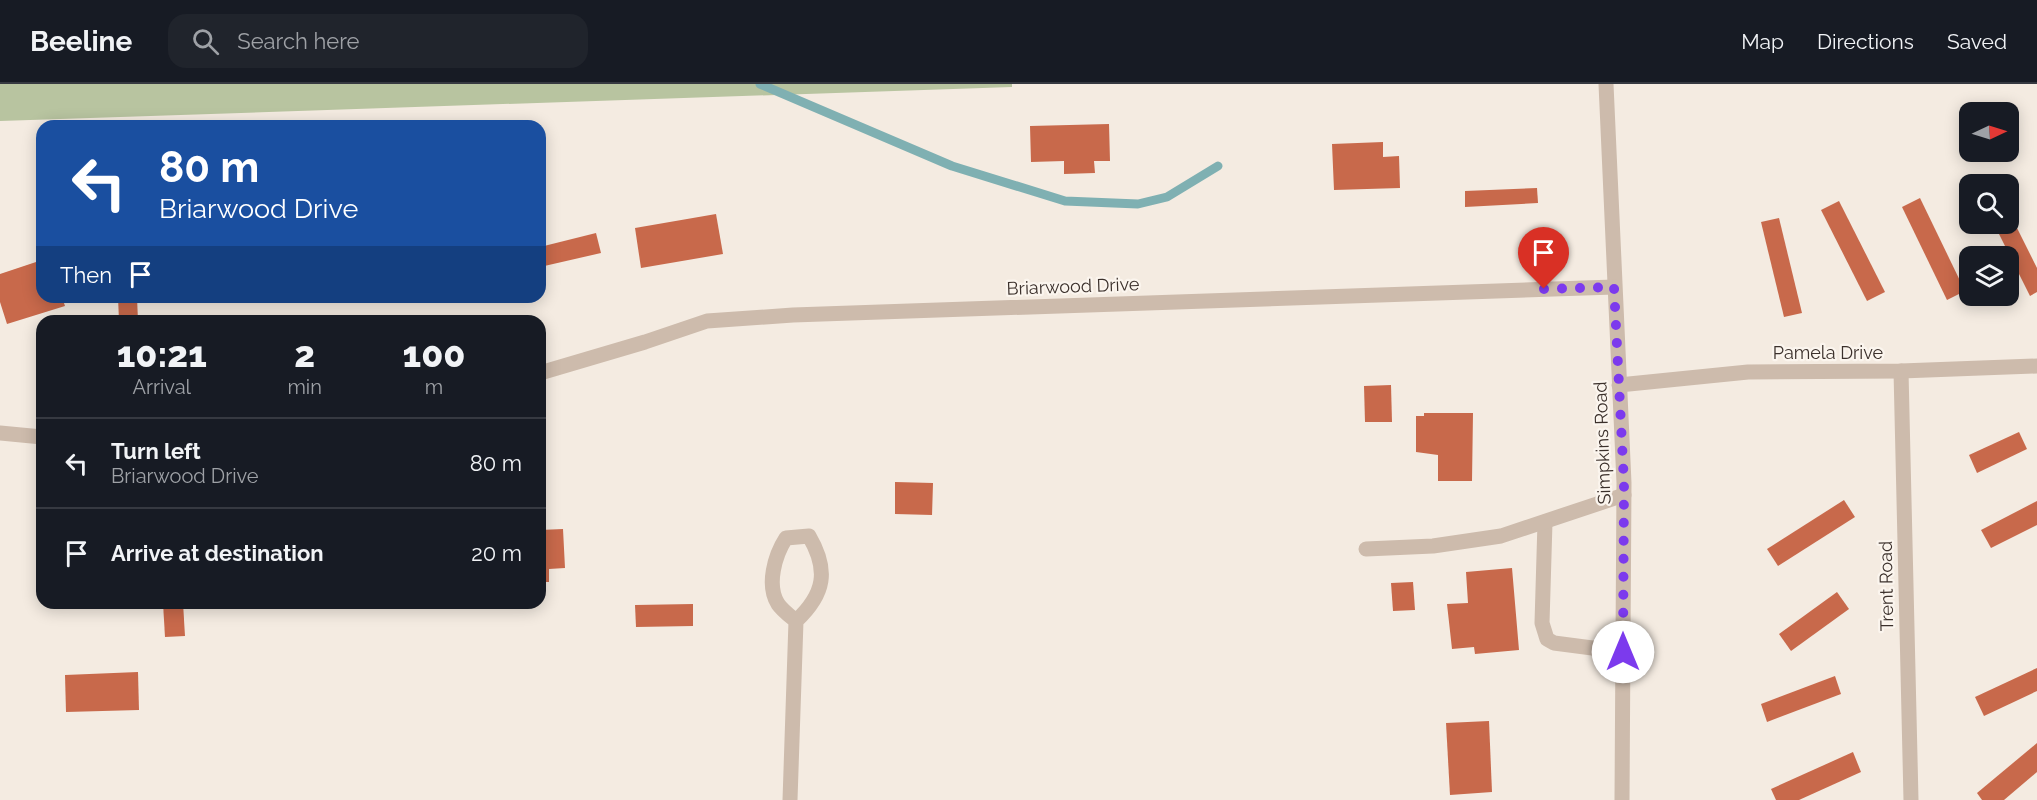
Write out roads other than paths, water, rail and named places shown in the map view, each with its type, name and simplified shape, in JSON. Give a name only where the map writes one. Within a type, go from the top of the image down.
[{"type":"street","name":"Simpkins Road","points":[[1606,84],[1624,495],[1622,800]]},
{"type":"street","name":"Briarwood Drive","points":[[546,371],[707,321],[805,315],[1614,287]]},
{"type":"street","name":"Pamela Drive","points":[[1619,385],[1748,372],[1901,371],[2037,366]]},
{"type":"street","name":"Trent Road","points":[[1901,371],[1911,800]]},
{"type":"street","points":[[0,433],[36,436]]},
{"type":"street","points":[[1366,549],[1444,544],[1500,536],[1624,495]]},
{"type":"street","points":[[1545,522],[1542,623],[1547,639],[1554,643],[1623,652]]},
{"type":"street","points":[[790,800],[796,621],[812,606],[821,585],[820,556],[808,536],[786,538],[776,553],[772,577],[777,603],[796,621]]},
{"type":"waterway","points":[[760,84],[952,166],[1065,201],[1138,204],[1167,197],[1218,166]]}]
